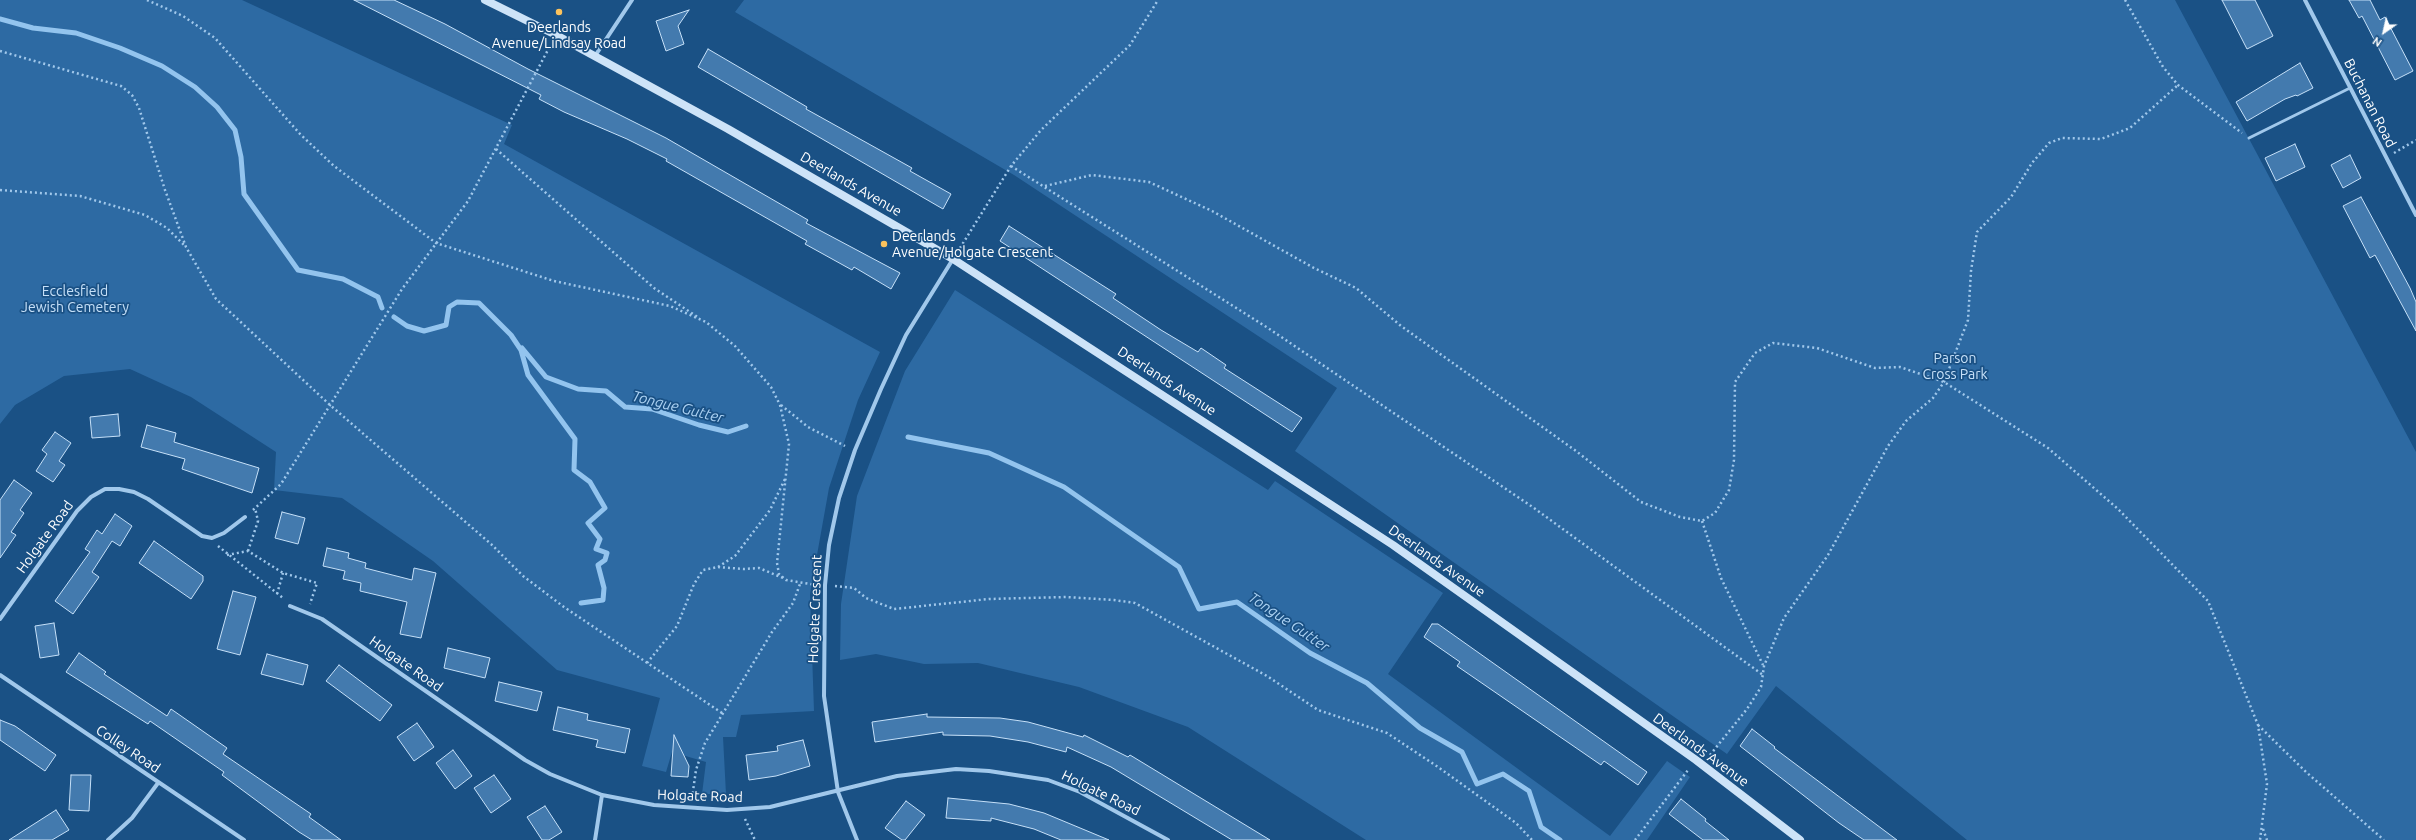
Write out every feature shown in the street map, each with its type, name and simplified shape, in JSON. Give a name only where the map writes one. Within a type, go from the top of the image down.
[{"type":"street","name":"Deerlands Avenue","points":[[485,0],[595,56],[852,199],[953,259],[1393,545],[1699,762],[1800,840]]},
{"type":"street","points":[[595,56],[632,0]]},
{"type":"street","name":"Buchanan Road","points":[[2305,0],[2416,215]]},
{"type":"street","name":"Holgate Crescent","points":[[857,840],[838,792],[824,696],[825,585],[829,545],[839,498],[855,450],[906,336],[953,259]]},
{"type":"street","name":"Holgate Road","points":[[0,619],[77,511],[91,497],[105,489],[134,492],[148,499],[202,536],[212,538]]},
{"type":"street","points":[[212,538],[224,533],[245,517]]},
{"type":"street","name":"Holgate Road","points":[[290,606],[322,619],[525,760],[550,774],[602,795],[647,804],[690,809],[741,809],[770,807],[838,792],[897,776],[925,772],[956,770],[1019,774],[1048,780],[1080,792],[1168,840]]},
{"type":"street","name":"Colley Road","points":[[0,675],[244,840]]},
{"type":"street","points":[[108,840],[132,818],[158,783]]},
{"type":"street","points":[[595,840],[602,795]]},
{"type":"lane","points":[[2249,138],[2350,88]]},
{"type":"path","points":[[147,0],[183,16],[215,38],[300,134],[334,166],[436,243],[554,281],[670,306],[706,322]]},
{"type":"path","points":[[953,259],[1010,166],[1041,130],[1130,45],[1158,0]]},
{"type":"path","points":[[2125,0],[2163,67],[2178,85],[2249,138]]},
{"type":"path","points":[[245,517],[281,484],[402,289],[468,201],[556,35]]},
{"type":"path","points":[[0,51],[121,86],[132,96],[139,108],[165,190],[186,247],[216,299],[330,405],[491,544],[523,576],[564,608],[722,713]]},
{"type":"path","points":[[1635,840],[1699,762],[1747,709],[1761,687],[1764,666],[1784,618],[1828,555],[1888,446],[1906,421],[1933,398],[1944,382],[1968,320],[1971,271],[1977,232],[2012,197],[2032,163],[2049,143],[2062,138],[2101,139],[2130,128],[2178,85]]},
{"type":"path","points":[[2386,158],[2416,140]]},
{"type":"path","points":[[496,149],[654,288],[706,322],[735,346],[757,369],[771,387],[780,405],[789,444],[777,563],[779,574],[786,580]]},
{"type":"path","points":[[1010,166],[1045,186],[1268,328],[1534,508],[1763,675]]},
{"type":"path","points":[[1045,186],[1092,174],[1149,182],[1212,211],[1314,268],[1356,288],[1401,326],[1576,452],[1641,502],[1680,517],[1702,521],[1714,513],[1729,490],[1734,460],[1735,382],[1755,353],[1767,346],[1773,343],[1817,348],[1875,368],[1900,367],[1944,382],[2048,448],[2118,509],[2208,601],[2258,725],[2267,784],[2263,828],[2260,840]]},
{"type":"path","points":[[0,190],[80,196],[116,207],[145,216],[167,228],[186,247]]},
{"type":"path","points":[[780,405],[808,427],[855,450]]},
{"type":"path","points":[[718,567],[735,556],[752,536],[770,510],[786,477]]},
{"type":"path","points":[[248,551],[258,522],[255,507]]},
{"type":"path","points":[[1702,521],[1721,578],[1764,666]]},
{"type":"path","points":[[212,538],[227,555],[278,594],[290,606]]},
{"type":"path","points":[[227,555],[248,551],[283,574],[317,583],[307,612]]},
{"type":"path","points":[[647,663],[677,626],[694,584],[703,570],[718,567],[744,570],[759,568],[786,580],[800,584],[854,588],[866,598],[894,609],[989,599],[1066,597],[1135,603],[1267,676],[1318,710],[1387,733],[1438,767],[1516,823],[1532,840]]},
{"type":"path","points":[[278,594],[283,574]]},
{"type":"path","points":[[690,809],[696,770],[705,743],[772,632],[793,603],[800,584]]},
{"type":"path","points":[[2258,725],[2306,772],[2384,840]]},
{"type":"path","points":[[741,809],[755,840]]},
{"type":"path","points":[[2263,828],[2267,840]]},
{"type":"green space","name":"Ecclesfield Jewish Cemetery","points":[[0,0],[242,0],[512,125],[504,144],[880,352],[858,400],[829,488],[810,594],[814,711],[741,715],[736,737],[723,737],[726,794],[702,794],[706,762],[672,752],[666,772],[642,766],[660,698],[557,670],[433,561],[342,498],[274,490],[276,452],[191,397],[130,369],[64,376],[15,405],[0,424]]},
{"type":"green space","name":"Parson Cross Park","points":[[744,0],[2175,0],[2416,452],[2416,840],[1967,840],[1776,686],[1727,754],[1295,451],[1337,388],[1014,175],[735,12]]},
{"type":"green space","points":[[955,290],[1268,490],[1275,481],[1443,593],[1388,674],[1610,836],[1667,761],[1690,777],[1647,840],[1366,840],[1188,727],[1079,687],[978,663],[924,664],[876,654],[840,660],[841,604],[857,496],[905,371]]},
{"type":"building","points":[[354,0],[394,0],[445,24],[528,69],[666,138],[808,220],[806,223],[900,273],[891,289],[854,267],[852,270],[805,244],[807,241],[666,161],[667,159],[627,139],[564,112],[539,99],[541,95]]},
{"type":"building","points":[[2222,0],[2255,0],[2273,36],[2247,49]]},
{"type":"building","points":[[2349,0],[2370,0],[2380,20],[2385,17],[2413,71],[2395,80],[2362,16],[2359,18]]},
{"type":"building","points":[[689,10],[678,26],[684,44],[666,51],[656,21]]},
{"type":"building","points":[[708,49],[807,107],[806,109],[912,168],[910,171],[951,194],[943,209],[698,67]]},
{"type":"building","points":[[2300,63],[2313,88],[2297,96],[2296,95],[2285,99],[2247,121],[2236,102]]},
{"type":"building","points":[[2295,144],[2305,167],[2276,181],[2265,158]]},
{"type":"building","points":[[2350,155],[2361,178],[2343,188],[2331,165]]},
{"type":"building","points":[[2361,197],[2416,302],[2416,331],[2375,255],[2370,258],[2343,206]]},
{"type":"building","points":[[1009,226],[1116,294],[1113,298],[1161,330],[1198,352],[1201,348],[1226,365],[1224,368],[1302,418],[1292,432],[1000,241]]},
{"type":"building","points":[[118,414],[120,436],[92,438],[90,417]]},
{"type":"building","points":[[147,425],[176,433],[174,442],[259,468],[252,493],[182,469],[185,459],[141,447]]},
{"type":"building","points":[[55,432],[71,443],[59,461],[65,465],[53,482],[36,471],[47,454],[42,450]]},
{"type":"building","points":[[14,480],[32,493],[20,510],[24,513],[11,532],[16,535],[0,558],[0,500]]},
{"type":"building","points":[[282,512],[305,518],[298,544],[275,538]]},
{"type":"building","points":[[115,514],[132,526],[120,546],[112,541],[92,572],[99,577],[73,614],[55,601],[90,552],[85,549],[97,530],[102,534]]},
{"type":"building","points":[[154,541],[203,576],[203,581],[191,599],[139,563]]},
{"type":"building","points":[[327,548],[349,553],[348,558],[366,563],[365,568],[412,580],[414,568],[436,573],[421,638],[400,634],[407,602],[360,591],[361,583],[343,579],[345,571],[323,566]]},
{"type":"building","points":[[233,591],[256,597],[240,655],[217,649]]},
{"type":"building","points":[[54,623],[59,655],[40,658],[35,626]]},
{"type":"building","points":[[1432,624],[1438,624],[1647,772],[1638,785],[1604,761],[1601,765],[1457,666],[1460,662],[1424,637]]},
{"type":"building","points":[[448,648],[490,658],[485,678],[444,668]]},
{"type":"building","points":[[79,653],[106,672],[104,674],[167,716],[171,709],[227,748],[223,754],[311,814],[309,817],[341,840],[312,840],[222,775],[224,772],[150,721],[148,724],[66,672]]},
{"type":"building","points":[[267,654],[308,665],[303,685],[261,674]]},
{"type":"building","points":[[339,665],[392,705],[380,721],[326,681]]},
{"type":"building","points":[[499,682],[542,692],[537,711],[495,701]]},
{"type":"building","points":[[558,707],[588,714],[587,720],[630,729],[625,753],[596,747],[598,740],[553,730]]},
{"type":"building","points":[[927,714],[927,717],[1000,718],[1028,722],[1083,737],[1084,735],[1128,757],[1130,755],[1270,840],[1232,840],[1111,767],[1067,747],[1066,752],[1028,742],[990,736],[943,735],[943,732],[875,742],[872,722]]},
{"type":"building","points":[[0,720],[15,726],[56,755],[45,771],[0,740]]},
{"type":"building","points":[[417,723],[434,747],[414,761],[397,737]]},
{"type":"building","points":[[1752,729],[1775,747],[1774,748],[1897,840],[1864,840],[1839,823],[1740,746]]},
{"type":"building","points":[[674,735],[689,766],[688,777],[671,776]]},
{"type":"building","points":[[803,740],[810,766],[776,776],[749,780],[746,755],[778,751],[777,746]]},
{"type":"building","points":[[453,750],[472,776],[455,789],[436,763]]},
{"type":"building","points":[[71,775],[91,775],[89,811],[69,810]]},
{"type":"building","points":[[494,775],[511,799],[491,813],[474,788]]},
{"type":"building","points":[[948,798],[1009,804],[1044,813],[1109,840],[1061,840],[1034,829],[991,818],[991,821],[946,818]]},
{"type":"building","points":[[1681,799],[1729,840],[1703,840],[1669,814]]},
{"type":"building","points":[[906,801],[925,815],[905,840],[902,840],[885,828]]},
{"type":"building","points":[[545,806],[562,832],[549,840],[542,840],[527,817]]},
{"type":"building","points":[[56,810],[69,830],[52,840],[9,840]]},
{"type":"waterway","points":[[0,19],[33,28],[76,33],[120,48],[162,66],[195,87],[217,107],[235,130],[241,157],[244,194],[298,270],[343,279],[378,297],[382,308]]},
{"type":"waterway","points":[[394,317],[407,326],[424,331],[446,325],[449,307],[457,302],[479,303],[511,335],[521,350],[528,375],[575,439],[574,470],[590,482],[605,508],[588,523],[600,539],[596,549],[607,553],[605,560],[598,565],[604,588],[603,600],[581,603]]},
{"type":"waterway","name":"Tongue Gutter","points":[[522,348],[546,377],[578,389],[606,391],[625,407],[652,409],[699,425],[728,432],[746,426]]},
{"type":"waterway","name":"Tongue Gutter","points":[[908,437],[989,453],[1064,487],[1179,567],[1199,609],[1237,602],[1310,653],[1367,683],[1420,728],[1462,752],[1477,784],[1503,774],[1529,791],[1541,827],[1560,840]]},
{"type":"place","name":"Deerlands Avenue/Lindsay Road","points":[[559,12]]},
{"type":"place","name":"Deerlands Avenue/Holgate Crescent","points":[[884,244]]}]
